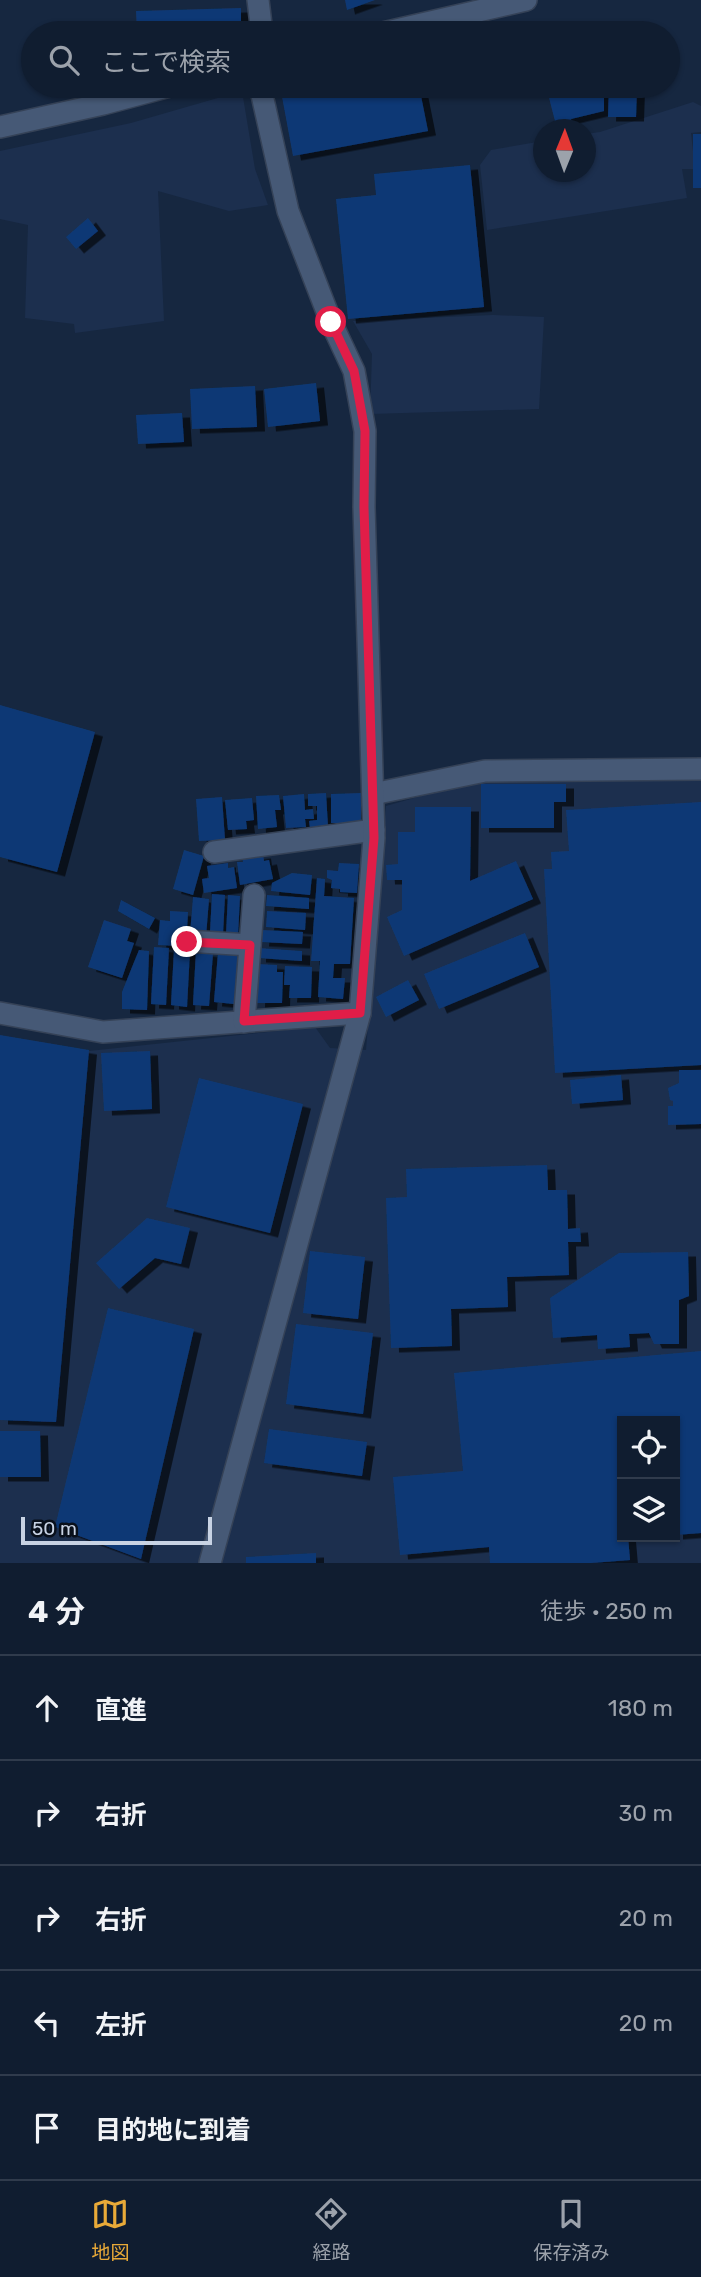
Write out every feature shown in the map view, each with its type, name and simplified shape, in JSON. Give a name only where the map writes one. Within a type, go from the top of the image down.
[{"type":"street","points":[[258,0],[261,21]]},
{"type":"street","points":[[435,21],[526,0]]},
{"type":"street","points":[[0,127],[125,98]]},
{"type":"street","points":[[210,1563],[360,1013],[374,830],[364,507],[365,431],[354,371],[331,322],[288,211],[263,98]]},
{"type":"street","points":[[373,794],[485,771],[701,769]]},
{"type":"street","points":[[214,852],[374,830]]},
{"type":"street","points":[[244,1021],[254,895]]},
{"type":"street","points":[[187,942],[250,945]]},
{"type":"street","points":[[0,1013],[103,1032],[360,1013]]},
{"type":"shaded area","points":[[218,98],[243,98],[255,169],[268,205],[229,211],[158,191],[164,321],[75,333],[74,324],[25,318],[28,225],[0,219],[0,151],[131,123]]},
{"type":"shaded area","points":[[693,102],[701,106],[701,132],[691,133],[695,169],[682,169],[687,198],[487,230],[480,165],[491,150],[533,143],[533,182],[596,182],[596,133]]},
{"type":"shaded area","points":[[493,315],[544,317],[539,409],[370,414],[372,354],[353,321]]},
{"type":"shaded area","points":[[480,779],[701,780],[701,1563],[0,1563],[0,1036],[89,1051],[315,1027],[330,1048],[366,1050],[386,806]]},
{"type":"building","points":[[345,0],[375,0],[347,10]]},
{"type":"building","points":[[241,8],[241,21],[136,21],[136,11]]},
{"type":"building","points":[[282,98],[421,98],[428,131],[293,156]]},
{"type":"building","points":[[549,98],[604,98],[604,111],[571,119],[554,119]]},
{"type":"building","points":[[609,98],[637,98],[636,117],[608,117]]},
{"type":"building","points":[[693,134],[701,134],[701,188],[693,188]]},
{"type":"building","points":[[470,165],[484,307],[348,319],[336,199],[376,195],[374,174]]},
{"type":"building","points":[[88,218],[98,231],[76,249],[66,237]]},
{"type":"building","points":[[316,383],[320,421],[268,427],[264,389]]},
{"type":"building","points":[[255,386],[257,427],[192,429],[190,389]]},
{"type":"building","points":[[182,413],[184,442],[138,444],[136,415]]},
{"type":"building","points":[[0,705],[95,732],[57,872],[0,857]]},
{"type":"building","points":[[481,784],[566,784],[566,802],[554,802],[554,828],[481,828]]},
{"type":"building","points":[[326,793],[328,827],[310,828],[309,821],[317,820],[317,806],[308,806],[308,794]]},
{"type":"building","points":[[361,793],[361,823],[331,823],[331,794]]},
{"type":"building","points":[[304,794],[305,810],[313,809],[314,819],[305,819],[306,827],[286,828],[283,796]]},
{"type":"building","points":[[279,795],[281,810],[275,810],[277,827],[258,829],[256,796]]},
{"type":"building","points":[[222,797],[225,840],[199,841],[196,799]]},
{"type":"building","points":[[252,798],[254,820],[246,821],[247,829],[228,830],[225,800]]},
{"type":"building","points":[[701,802],[701,1065],[555,1073],[544,869],[552,869],[551,852],[569,851],[566,810]]},
{"type":"building","points":[[415,807],[471,807],[470,881],[516,861],[533,899],[404,956],[387,917],[402,910],[402,880],[387,880],[386,865],[398,864],[398,832],[415,832]]},
{"type":"building","points":[[184,850],[204,856],[193,895],[173,889]]},
{"type":"building","points":[[263,854],[264,861],[269,860],[273,879],[240,885],[237,862],[243,862],[242,857]]},
{"type":"building","points":[[228,863],[228,868],[234,867],[237,888],[204,893],[202,879],[209,878],[207,866]]},
{"type":"building","points":[[339,863],[359,864],[357,893],[340,892],[340,889],[331,888],[332,880],[327,878],[327,870],[338,871]]},
{"type":"building","points":[[292,873],[312,875],[310,895],[271,891],[272,883]]},
{"type":"building","points":[[317,878],[325,879],[324,896],[354,898],[350,964],[334,964],[333,978],[345,978],[343,999],[318,997],[320,961],[311,961]]},
{"type":"building","points":[[212,894],[225,895],[223,934],[210,933]]},
{"type":"building","points":[[228,895],[240,896],[238,936],[226,935]]},
{"type":"building","points":[[267,895],[309,898],[309,909],[266,906]]},
{"type":"building","points":[[193,897],[209,899],[206,936],[190,935]]},
{"type":"building","points":[[121,900],[155,918],[149,929],[118,911]]},
{"type":"building","points":[[170,911],[188,912],[187,930],[181,929],[180,946],[158,945],[160,920],[170,921]]},
{"type":"building","points":[[267,911],[306,913],[305,930],[266,927]]},
{"type":"building","points":[[104,920],[131,929],[127,941],[134,943],[122,978],[88,967]]},
{"type":"building","points":[[262,930],[303,932],[302,944],[261,942]]},
{"type":"building","points":[[525,933],[539,967],[439,1009],[424,974]]},
{"type":"building","points":[[154,947],[169,948],[166,1005],[151,1004]]},
{"type":"building","points":[[258,948],[302,951],[302,961],[258,958]]},
{"type":"building","points":[[139,950],[149,951],[147,1010],[122,1009],[122,992]]},
{"type":"building","points":[[174,950],[190,950],[187,1007],[171,1005]]},
{"type":"building","points":[[196,951],[213,953],[209,1006],[193,1005]]},
{"type":"building","points":[[218,953],[238,954],[234,1004],[214,1002]]},
{"type":"building","points":[[258,964],[277,965],[277,972],[283,972],[282,1003],[257,1003]]},
{"type":"building","points":[[285,966],[312,967],[311,998],[289,998],[290,985],[284,985]]},
{"type":"building","points":[[408,980],[419,1000],[386,1017],[376,997]]},
{"type":"building","points":[[0,1035],[89,1050],[56,1422],[0,1420]]},
{"type":"building","points":[[150,1051],[152,1109],[104,1111],[101,1053]]},
{"type":"building","points":[[679,1070],[701,1070],[701,1124],[668,1125],[668,1106],[673,1106],[673,1101],[670,1100],[668,1088],[679,1083]]},
{"type":"building","points":[[621,1075],[623,1100],[572,1104],[570,1080]]},
{"type":"building","points":[[199,1078],[303,1104],[270,1233],[166,1207]]},
{"type":"building","points":[[547,1165],[548,1190],[567,1190],[568,1229],[580,1228],[581,1242],[568,1242],[569,1275],[507,1277],[508,1307],[451,1309],[452,1346],[391,1348],[386,1198],[407,1197],[406,1169]]},
{"type":"building","points":[[147,1218],[190,1228],[181,1264],[155,1258],[119,1289],[96,1263]]},
{"type":"building","points":[[310,1251],[365,1257],[358,1319],[303,1313]]},
{"type":"building","points":[[688,1252],[689,1296],[679,1300],[679,1344],[654,1344],[649,1333],[629,1334],[630,1347],[598,1349],[597,1335],[553,1338],[550,1298],[619,1253]]},
{"type":"building","points":[[108,1308],[194,1329],[141,1559],[55,1527]]},
{"type":"building","points":[[296,1324],[373,1333],[363,1414],[286,1404]]},
{"type":"building","points":[[701,1351],[701,1533],[680,1535],[680,1416],[617,1416],[617,1542],[628,1542],[630,1560],[591,1563],[490,1563],[489,1547],[400,1555],[393,1477],[463,1471],[454,1373]]},
{"type":"building","points":[[269,1429],[367,1442],[362,1476],[264,1463]]},
{"type":"building","points":[[0,1431],[40,1431],[41,1477],[0,1477]]},
{"type":"building","points":[[316,1553],[316,1563],[246,1563],[246,1557]]},
{"type":"route","points":[[187,942],[250,945],[244,1021],[360,1013],[374,838],[364,507],[365,431],[354,371],[331,322]]}]
